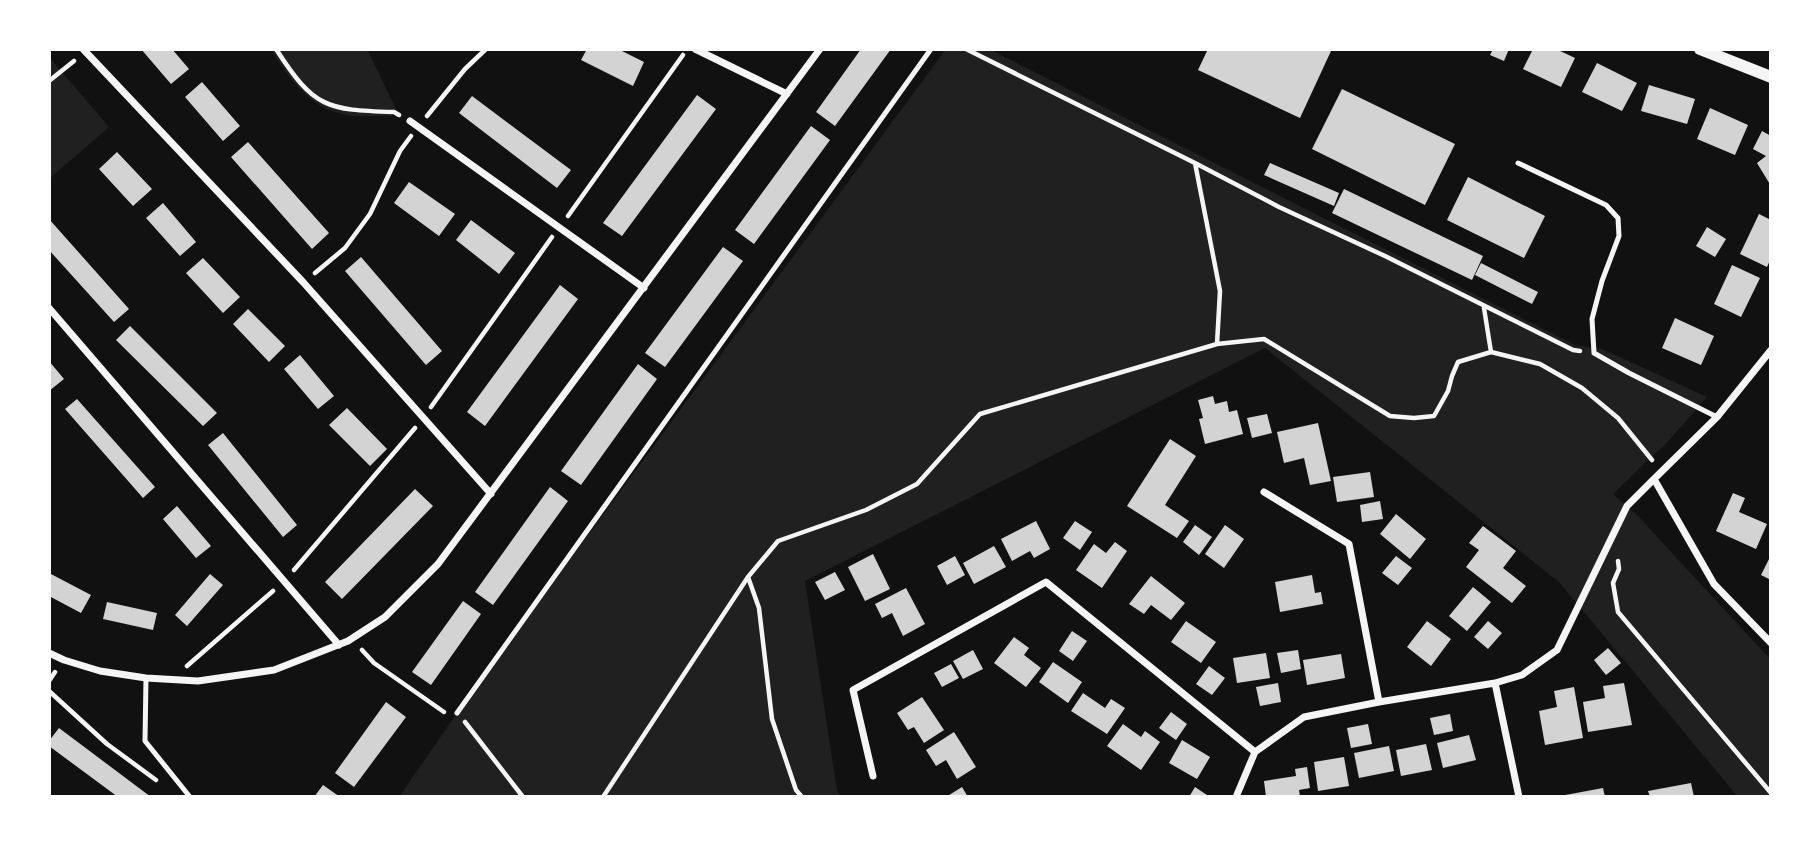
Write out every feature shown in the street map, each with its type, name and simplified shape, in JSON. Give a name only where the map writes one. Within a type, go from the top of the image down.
[{"type":"street","points":[[695,49],[787,94]]},
{"type":"street","points":[[49,653],[100,671],[146,678],[198,681],[274,670],[339,645],[385,617],[438,564],[820,49]]},
{"type":"street","points":[[1700,49],[1771,77]]},
{"type":"street","points":[[84,50],[303,282],[491,494]]},
{"type":"street","points":[[410,121],[644,288]]},
{"type":"street","points":[[49,308],[339,645]]},
{"type":"street","points":[[1236,797],[1255,752],[1304,718],[1379,702],[1495,683],[1522,675],[1557,650],[1627,506],[1717,417],[1771,350]]},
{"type":"street","points":[[1654,478],[1714,584],[1771,643]]},
{"type":"street","points":[[1264,492],[1349,544],[1379,702]]},
{"type":"street","points":[[873,776],[853,690],[1046,582],[1255,752]]},
{"type":"street","points":[[1495,683],[1519,797]]},
{"type":"lane","points":[[457,713],[931,49]]},
{"type":"lane","points":[[1518,163],[1606,205],[1618,218],[1619,236],[1602,281],[1592,319],[1594,353],[1717,417]]},
{"type":"lane","points":[[146,678],[145,741],[190,797]]},
{"type":"path","points":[[276,49],[294,76],[310,94],[323,103],[356,111],[394,112],[410,121]]},
{"type":"path","points":[[303,282],[345,248],[370,214],[400,151],[465,69],[486,49]]},
{"type":"path","points":[[966,49],[1573,351],[1594,353]]},
{"type":"path","points":[[49,81],[67,68],[84,50]]},
{"type":"path","points":[[1195,163],[1220,291],[1217,344]]},
{"type":"path","points":[[1483,307],[1491,352]]},
{"type":"path","points":[[603,797],[748,576],[778,541],[866,510],[917,484],[980,414],[1217,344],[1264,339],[1390,416],[1434,416],[1448,391],[1458,362],[1491,352],[1539,364],[1582,388],[1618,418],[1663,470]]},
{"type":"path","points":[[173,679],[285,581],[424,418]]},
{"type":"path","points":[[1615,531],[1619,569],[1612,583],[1618,612],[1771,793]]},
{"type":"path","points":[[748,576],[759,608],[772,719],[796,790],[802,797]]},
{"type":"path","points":[[353,638],[374,663],[449,715],[457,713],[523,797]]},
{"type":"path","points":[[49,691],[107,744],[158,782]]},
{"type":"shaded area","points":[[271,49],[367,49],[396,109],[391,116],[354,116],[330,110],[300,89]]},
{"type":"shaded area","points":[[946,49],[989,49],[1575,345],[1602,349],[1707,397],[1664,446],[1613,494],[1638,516],[1771,660],[1771,797],[1738,797],[1559,582],[1265,348],[805,581],[837,791],[842,797],[399,797],[457,713]]},
{"type":"shaded area","points":[[49,57],[109,127],[49,179]]},
{"type":"building","points":[[141,49],[172,49],[189,69],[171,84]]},
{"type":"building","points":[[587,49],[618,49],[644,62],[633,86],[581,60]]},
{"type":"building","points":[[861,49],[891,49],[835,126],[816,112]]},
{"type":"building","points":[[1208,49],[1331,51],[1300,118],[1198,70]]},
{"type":"building","points":[[1493,49],[1509,49],[1504,61],[1490,55]]},
{"type":"building","points":[[1533,49],[1556,49],[1575,58],[1561,87],[1523,69]]},
{"type":"building","points":[[1597,63],[1637,83],[1622,111],[1582,92]]},
{"type":"building","points":[[202,82],[240,126],[223,141],[185,97]]},
{"type":"building","points":[[1649,85],[1695,99],[1687,124],[1641,111]]},
{"type":"building","points":[[1342,89],[1455,144],[1425,205],[1312,149]]},
{"type":"building","points":[[697,95],[716,109],[622,236],[603,223]]},
{"type":"building","points":[[472,96],[571,170],[557,188],[459,113]]},
{"type":"building","points":[[1710,108],[1748,125],[1735,155],[1697,139]]},
{"type":"building","points":[[811,126],[830,140],[754,244],[735,230]]},
{"type":"building","points":[[1762,131],[1771,136],[1771,186],[1757,163],[1766,156],[1753,149]]},
{"type":"building","points":[[248,142],[329,233],[312,249],[231,157]]},
{"type":"building","points":[[117,152],[152,189],[133,206],[99,169]]},
{"type":"building","points":[[1270,163],[1339,193],[1334,206],[1264,175]]},
{"type":"building","points":[[1468,177],[1545,216],[1524,258],[1447,220]]},
{"type":"building","points":[[409,182],[455,214],[439,236],[394,203]]},
{"type":"building","points":[[1344,189],[1483,256],[1472,280],[1332,213]]},
{"type":"building","points":[[163,203],[196,242],[180,256],[146,218]]},
{"type":"building","points":[[1759,214],[1771,220],[1771,258],[1767,267],[1740,254]]},
{"type":"building","points":[[49,219],[129,309],[114,322],[49,250]]},
{"type":"building","points":[[471,220],[515,253],[499,274],[456,240]]},
{"type":"building","points":[[1707,227],[1726,239],[1715,257],[1696,246]]},
{"type":"building","points":[[723,247],[743,261],[665,367],[645,353]]},
{"type":"building","points":[[361,257],[442,351],[426,365],[345,271]]},
{"type":"building","points":[[203,258],[240,297],[223,313],[186,273]]},
{"type":"building","points":[[1481,263],[1538,292],[1532,304],[1475,275]]},
{"type":"building","points":[[1732,265],[1760,278],[1741,317],[1714,304]]},
{"type":"building","points":[[560,285],[578,299],[485,426],[467,412]]},
{"type":"building","points":[[248,309],[285,346],[269,362],[233,324]]},
{"type":"building","points":[[1675,318],[1714,336],[1701,365],[1662,348]]},
{"type":"building","points":[[130,326],[217,413],[203,426],[116,340]]},
{"type":"building","points":[[300,355],[334,396],[318,409],[284,369]]},
{"type":"building","points":[[49,361],[64,379],[49,391]]},
{"type":"building","points":[[638,364],[657,379],[581,485],[561,471]]},
{"type":"building","points":[[1213,396],[1215,404],[1227,401],[1229,412],[1237,410],[1243,434],[1205,444],[1199,419],[1203,418],[1198,400]]},
{"type":"building","points":[[77,399],[155,487],[143,498],[65,409]]},
{"type":"building","points":[[347,408],[387,449],[370,466],[329,425]]},
{"type":"building","points":[[1267,414],[1272,433],[1252,438],[1247,418]]},
{"type":"building","points":[[1318,423],[1331,481],[1310,485],[1304,458],[1284,463],[1277,432]]},
{"type":"building","points":[[223,433],[297,525],[283,537],[208,445]]},
{"type":"building","points":[[1170,439],[1196,456],[1165,505],[1189,521],[1177,538],[1127,506]]},
{"type":"building","points":[[1370,472],[1374,497],[1337,502],[1333,477]]},
{"type":"building","points":[[550,487],[568,501],[493,605],[475,592]]},
{"type":"building","points":[[415,489],[433,506],[342,599],[325,582]]},
{"type":"building","points":[[1733,493],[1745,498],[1739,512],[1767,524],[1756,549],[1716,531]]},
{"type":"building","points":[[1380,501],[1383,519],[1362,522],[1360,505]]},
{"type":"building","points":[[177,506],[211,546],[196,558],[163,519]]},
{"type":"building","points":[[1396,514],[1426,539],[1410,559],[1380,534]]},
{"type":"building","points":[[1036,521],[1050,549],[1034,558],[1030,551],[1012,561],[1001,539]]},
{"type":"building","points":[[1075,521],[1092,532],[1080,550],[1063,538]]},
{"type":"building","points":[[1195,525],[1212,537],[1199,555],[1183,542]]},
{"type":"building","points":[[1225,525],[1244,539],[1224,568],[1205,554]]},
{"type":"building","points":[[1483,526],[1516,551],[1503,568],[1526,586],[1512,603],[1466,567],[1479,550],[1469,543]]},
{"type":"building","points":[[1115,542],[1127,551],[1102,588],[1076,570],[1094,544],[1106,553]]},
{"type":"building","points":[[994,546],[1006,567],[974,584],[963,563]]},
{"type":"building","points":[[873,554],[890,589],[865,601],[848,567]]},
{"type":"building","points":[[1771,555],[1771,580],[1761,575]]},
{"type":"building","points":[[955,556],[965,575],[947,585],[937,566]]},
{"type":"building","points":[[1396,556],[1412,568],[1398,585],[1382,573]]},
{"type":"building","points":[[835,572],[845,590],[825,600],[815,582]]},
{"type":"building","points":[[49,573],[91,595],[81,613],[49,596]]},
{"type":"building","points":[[210,574],[223,585],[187,626],[175,615]]},
{"type":"building","points":[[1312,575],[1315,593],[1321,592],[1323,604],[1280,612],[1275,582]]},
{"type":"building","points":[[1151,576],[1185,603],[1171,620],[1151,605],[1144,614],[1129,604]]},
{"type":"building","points":[[1473,587],[1491,602],[1467,631],[1449,616]]},
{"type":"building","points":[[906,588],[925,624],[903,636],[892,613],[882,618],[875,604]]},
{"type":"building","points":[[463,601],[481,614],[431,685],[412,672]]},
{"type":"building","points":[[107,602],[157,613],[153,630],[103,619]]},
{"type":"building","points":[[1186,621],[1216,642],[1201,663],[1171,642]]},
{"type":"building","points":[[1427,621],[1451,639],[1431,666],[1407,647]]},
{"type":"building","points":[[1488,621],[1502,633],[1488,649],[1474,637]]},
{"type":"building","points":[[1072,631],[1087,641],[1073,661],[1059,651]]},
{"type":"building","points":[[1014,637],[1029,648],[1024,655],[1041,668],[1026,687],[994,663]]},
{"type":"building","points":[[1608,648],[1621,663],[1606,675],[1594,660]]},
{"type":"building","points":[[973,650],[983,669],[963,679],[953,661]]},
{"type":"building","points":[[1298,650],[1301,669],[1281,673],[1277,653]]},
{"type":"building","points":[[1266,653],[1270,678],[1237,683],[1233,658]]},
{"type":"building","points":[[1341,654],[1345,678],[1307,685],[1303,660]]},
{"type":"building","points":[[1053,662],[1082,682],[1068,703],[1039,682]]},
{"type":"building","points":[[951,664],[959,678],[942,687],[934,673]]},
{"type":"building","points":[[1209,666],[1225,678],[1212,695],[1196,684]]},
{"type":"building","points":[[1278,683],[1281,702],[1260,706],[1256,687]]},
{"type":"building","points":[[1624,683],[1632,725],[1588,732],[1583,702],[1605,698],[1603,686]]},
{"type":"building","points":[[1574,687],[1583,738],[1545,745],[1539,711],[1557,707],[1554,691]]},
{"type":"building","points":[[1083,693],[1105,708],[1111,699],[1125,708],[1107,734],[1071,711]]},
{"type":"building","points":[[922,697],[944,730],[924,743],[914,727],[908,730],[897,713]]},
{"type":"building","points":[[386,702],[406,717],[354,787],[335,773]]},
{"type":"building","points":[[1171,712],[1187,724],[1176,740],[1159,728]]},
{"type":"building","points":[[1450,714],[1453,731],[1434,735],[1430,718]]},
{"type":"building","points":[[1123,724],[1141,737],[1145,731],[1160,742],[1141,770],[1107,746]]},
{"type":"building","points":[[1368,724],[1372,744],[1351,748],[1347,728]]},
{"type":"building","points":[[59,728],[151,797],[118,797],[49,746],[49,741]]},
{"type":"building","points":[[954,732],[976,767],[957,779],[946,760],[936,766],[926,750]]},
{"type":"building","points":[[1469,735],[1476,760],[1443,768],[1437,743]]},
{"type":"building","points":[[1182,740],[1210,757],[1197,779],[1169,763]]},
{"type":"building","points":[[1426,744],[1432,770],[1401,776],[1396,750]]},
{"type":"building","points":[[1389,746],[1394,771],[1359,778],[1354,753]]},
{"type":"building","points":[[1344,757],[1349,786],[1318,791],[1314,762]]},
{"type":"building","points":[[1307,767],[1310,788],[1299,790],[1300,797],[1266,797],[1264,781],[1296,776],[1295,769]]},
{"type":"building","points":[[1691,783],[1694,797],[1650,797],[1648,791]]},
{"type":"building","points":[[323,785],[340,797],[314,797]]},
{"type":"building","points":[[962,787],[968,797],[946,797]]},
{"type":"building","points":[[1195,787],[1210,797],[1189,797]]},
{"type":"building","points":[[1603,788],[1605,797],[1560,797],[1560,796]]}]
